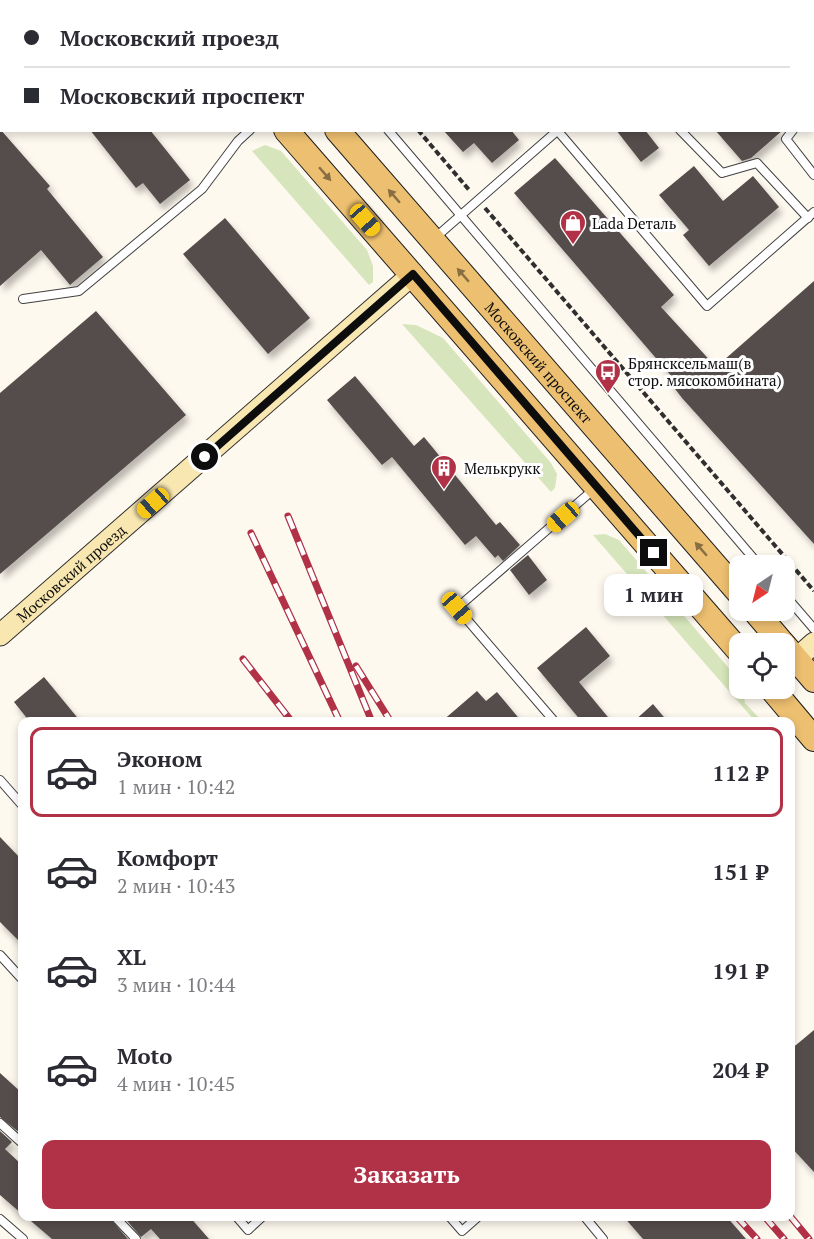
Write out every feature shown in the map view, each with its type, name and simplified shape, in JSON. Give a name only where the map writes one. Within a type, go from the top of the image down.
[{"type":"main road","points":[[288,132],[729,639]]},
{"type":"main road","name":"Московский проспект","points":[[339,132],[729,581]]},
{"type":"main road","points":[[764,621],[775,633]]},
{"type":"main road","points":[[795,656],[814,680]]},
{"type":"main road","points":[[780,699],[814,739]]},
{"type":"street","name":"Московский проезд","points":[[0,635],[413,274]]},
{"type":"lane","points":[[23,299],[80,291],[202,189],[238,141],[248,132]]},
{"type":"lane","points":[[390,132],[751,555]]},
{"type":"lane","points":[[433,240],[556,132]]},
{"type":"lane","points":[[558,132],[707,306],[811,215],[757,163],[722,173],[682,132]]},
{"type":"lane","points":[[791,132],[786,139],[814,175]]},
{"type":"lane","points":[[551,717],[457,608],[596,487]]},
{"type":"lane","points":[[795,607],[814,629]]},
{"type":"lane","points":[[0,780],[18,800]]},
{"type":"lane","points":[[0,955],[18,975]]},
{"type":"lane","points":[[0,1123],[18,1139]]},
{"type":"lane","points":[[0,1219],[23,1239]]},
{"type":"lane","points":[[119,1221],[136,1239]]},
{"type":"lane","points":[[240,1221],[248,1230],[258,1221]]},
{"type":"lane","points":[[453,1221],[462,1231],[473,1221]]},
{"type":"lane","points":[[588,1221],[603,1239]]},
{"type":"path","points":[[420,132],[814,591]]},
{"type":"green space","points":[[265,145],[281,151],[367,250],[373,266],[373,282],[369,285],[252,151]]},
{"type":"green space","points":[[402,324],[416,325],[443,338],[551,463],[557,474],[555,488],[551,492]]},
{"type":"green space","points":[[605,534],[619,540],[729,668],[729,691],[593,535]]},
{"type":"green space","points":[[736,699],[744,699],[745,703],[758,717],[752,717]]},
{"type":"building","points":[[0,132],[3,132],[50,186],[47,189],[103,257],[70,285],[41,250],[0,286]]},
{"type":"building","points":[[92,132],[152,132],[190,180],[160,204],[143,183],[136,188]]},
{"type":"building","points":[[445,132],[513,132],[519,140],[492,163],[474,143],[463,152]]},
{"type":"building","points":[[618,132],[647,132],[659,148],[641,162]]},
{"type":"building","points":[[717,132],[781,132],[751,158],[742,161]]},
{"type":"building","points":[[555,158],[674,295],[661,307],[716,367],[814,281],[814,544],[682,398],[669,381],[673,378],[514,193]]},
{"type":"building","points":[[694,166],[723,201],[753,176],[779,207],[709,266],[683,235],[689,230],[659,195]]},
{"type":"building","points":[[225,218],[310,318],[268,354],[183,254]]},
{"type":"building","points":[[96,311],[186,415],[0,574],[0,393]]},
{"type":"building","points":[[355,376],[414,446],[424,437],[496,525],[500,522],[520,545],[503,561],[498,555],[495,558],[476,536],[465,545],[392,457],[382,465],[327,400]]},
{"type":"building","points":[[528,555],[547,580],[529,595],[510,570]]},
{"type":"building","points":[[586,627],[610,656],[579,682],[608,717],[578,717],[537,668]]},
{"type":"building","points":[[44,677],[77,717],[26,717],[14,702]]},
{"type":"building","points":[[477,691],[486,701],[497,692],[518,717],[447,717]]},
{"type":"building","points":[[653,704],[664,717],[639,717]]},
{"type":"building","points":[[0,837],[18,856],[18,940],[0,922]]},
{"type":"building","points":[[814,1030],[814,1172],[795,1151],[795,1046]]},
{"type":"building","points":[[0,1073],[18,1089],[18,1131],[0,1117]]},
{"type":"building","points":[[0,1131],[12,1142],[5,1149],[18,1161],[18,1211],[0,1195]]},
{"type":"building","points":[[31,1221],[112,1221],[128,1239],[52,1239]]},
{"type":"building","points":[[127,1221],[193,1221],[209,1239],[160,1239],[151,1229],[141,1237]]},
{"type":"building","points":[[627,1221],[730,1221],[746,1239],[643,1239]]},
{"type":"railway","points":[[288,516],[370,717]]},
{"type":"railway","points":[[251,533],[338,717]]},
{"type":"railway","points":[[243,659],[288,717]]},
{"type":"railway","points":[[356,666],[388,717]]},
{"type":"railway","points":[[741,1221],[757,1239]]},
{"type":"railway","points":[[768,1221],[784,1239]]},
{"type":"railway","points":[[794,1221],[809,1239]]},
{"type":"place","name":"Lada Dеталь","points":[[573,246]]},
{"type":"place","name":"Брянсксельмаш(в стор. мясокомбината)","points":[[608,395]]},
{"type":"place","name":"Мелькрукк","points":[[444,491]]},
{"type":"route","points":[[205,457],[413,274],[654,553]]}]
